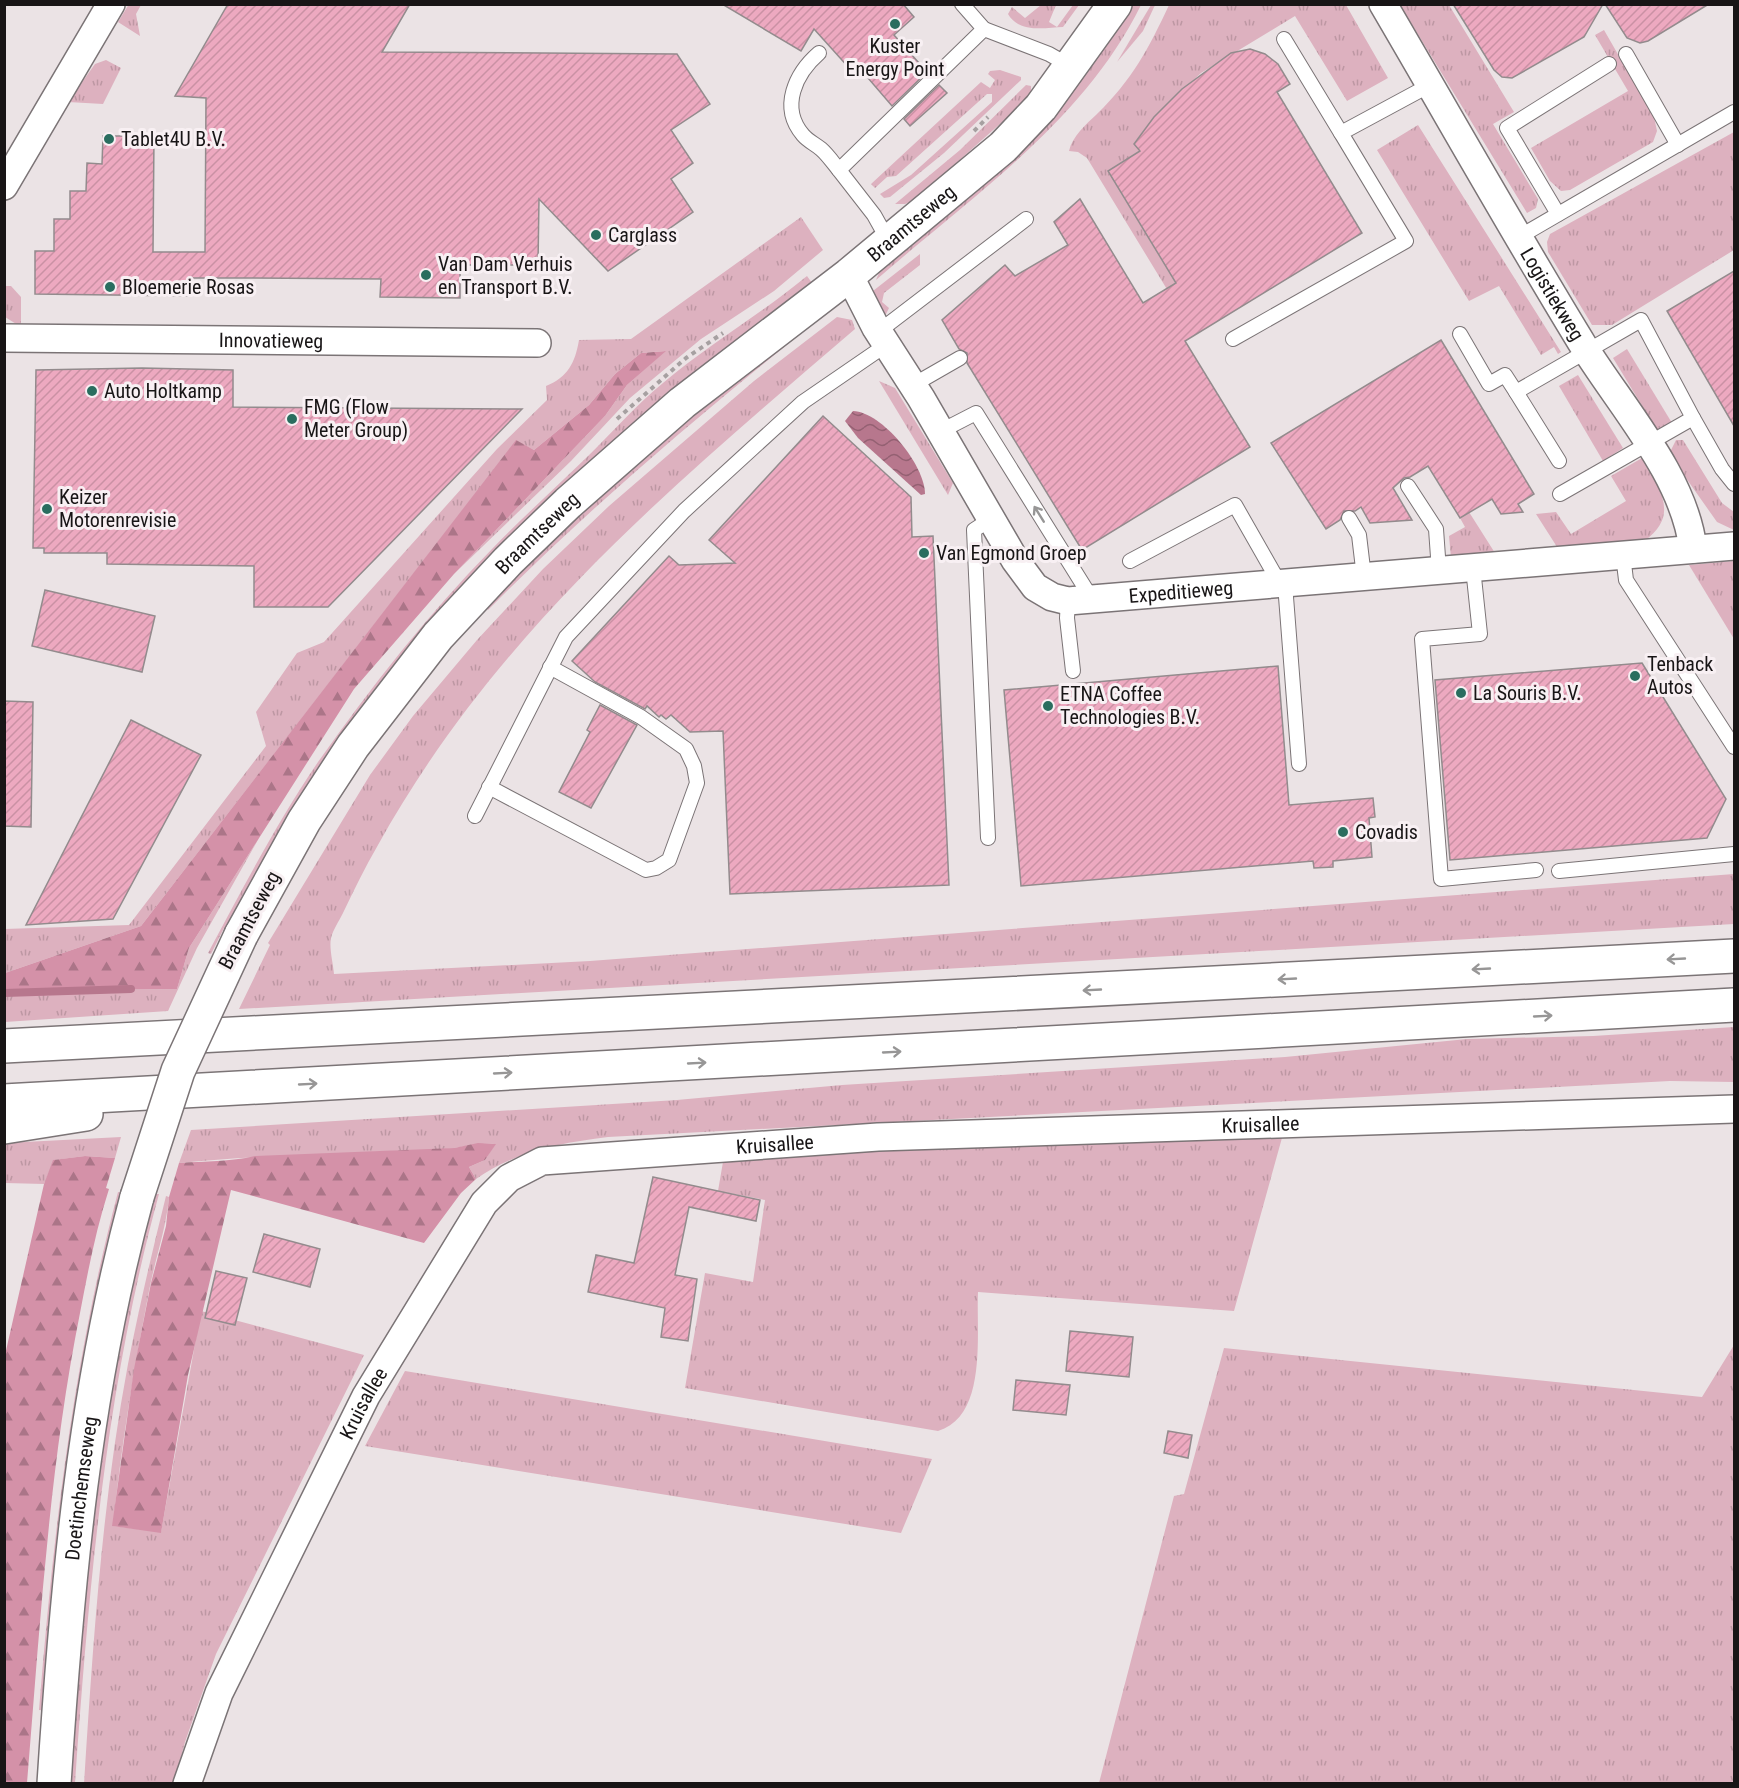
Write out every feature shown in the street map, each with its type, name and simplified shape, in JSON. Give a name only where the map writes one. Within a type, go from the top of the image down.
[{"type":"main road","name":"Braamtseweg","points":[[137,1197],[178,1071],[241,935],[304,821],[353,746],[398,686],[454,619],[508,561],[628,449],[682,403],[849,275],[888,240],[1003,147],[1041,107],[1072,67],[1115,4]]},
{"type":"main road","points":[[4,1046],[1734,956]]},
{"type":"main road","points":[[4,1101],[1734,1005]]},
{"type":"main road","points":[[4,1127],[249,1087]]},
{"type":"main road","name":"Doetinchemseweg","points":[[54,1784],[68,1597],[87,1435],[99,1358],[118,1266],[137,1197]]},
{"type":"street","points":[[4,186],[111,4]]},
{"type":"street","name":"Logistiekweg","points":[[1383,4],[1586,350],[1677,492],[1690,524],[1693,549]]},
{"type":"street","name":"Expeditieweg","points":[[849,275],[882,338],[941,431],[1015,560],[1035,587],[1052,597],[1080,600],[1693,549]]},
{"type":"street","name":"Innovatieweg","points":[[4,338],[537,343]]},
{"type":"street","points":[[1693,549],[1734,546]]},
{"type":"street","name":"Kruisallee","points":[[187,1784],[219,1693],[366,1396],[484,1203],[509,1178],[542,1161],[878,1137],[1734,1109]]},
{"type":"lane","points":[[962,4],[984,29],[1049,54],[1072,67]]},
{"type":"lane","points":[[839,170],[984,29]]},
{"type":"lane","points":[[1233,339],[1406,241],[1284,39]]},
{"type":"lane","points":[[819,53],[798,76],[792,96],[793,110],[802,134],[822,149],[874,215],[888,240]]},
{"type":"lane","points":[[1626,54],[1678,145]]},
{"type":"lane","points":[[1558,214],[1507,128],[1609,64]]},
{"type":"lane","points":[[1341,133],[1430,85]]},
{"type":"lane","points":[[1519,237],[1734,112]]},
{"type":"lane","points":[[475,816],[566,637],[684,511],[803,402],[1026,219]]},
{"type":"lane","points":[[1516,392],[1641,320],[1693,418],[1722,469],[1734,484]]},
{"type":"lane","points":[[1460,334],[1489,384],[1505,375],[1559,461]]},
{"type":"lane","points":[[913,385],[960,358]]},
{"type":"lane","points":[[941,431],[976,413],[1080,600],[1067,618],[1072,671]]},
{"type":"lane","points":[[1560,494],[1648,446],[1693,418]]},
{"type":"lane","points":[[1408,486],[1436,530],[1439,571]]},
{"type":"lane","points":[[1130,561],[1234,505],[1282,584],[1299,764]]},
{"type":"lane","points":[[1349,518],[1359,535],[1365,577]]},
{"type":"lane","points":[[988,838],[974,530],[991,519]]},
{"type":"lane","points":[[1623,555],[1626,580],[1734,747]]},
{"type":"lane","points":[[1473,568],[1480,634],[1422,639],[1441,879],[1536,870]]},
{"type":"lane","points":[[489,788],[646,870],[656,868],[669,860],[697,783],[694,766],[686,749],[641,717],[550,667]]},
{"type":"lane","points":[[1559,871],[1734,854]]},
{"type":"path","points":[[969,136],[994,112]]},
{"type":"green space","points":[[129,4],[141,5],[136,14],[140,36],[118,22]]},
{"type":"green space","points":[[1041,5],[1056,5],[1049,22],[1057,27],[1073,5],[1079,5],[1063,27],[1032,28],[1025,27],[1008,14],[1012,7],[1025,18]]},
{"type":"green space","points":[[1130,5],[1141,5],[1117,47],[1089,85],[1057,121],[987,187],[876,280],[881,268],[1072,91],[1111,39]]},
{"type":"green space","points":[[1151,5],[1155,5],[1143,31],[1117,62]]},
{"type":"green space","points":[[1169,5],[1346,5],[1388,78],[1347,101],[1295,16],[1201,73],[1154,117],[1134,143],[1140,151],[1108,171],[1202,326],[1193,332],[1087,158],[1078,152],[1069,151],[1080,131],[1130,76],[1147,49]]},
{"type":"green space","points":[[1400,5],[1449,5],[1514,112],[1493,124],[1538,199],[1536,208],[1527,213]]},
{"type":"green space","points":[[1604,30],[1654,117],[1657,131],[1653,142],[1570,190],[1561,191],[1550,181],[1531,148],[1628,91],[1595,35]]},
{"type":"green space","points":[[106,60],[121,68],[103,104],[68,102],[95,64]]},
{"type":"green space","points":[[1000,70],[1021,77],[1021,80],[944,153],[890,197],[884,198],[880,194],[911,175],[992,102],[992,94],[987,94],[896,176],[887,177],[875,188],[871,184],[981,82],[990,88],[995,80],[988,74],[990,71]]},
{"type":"green space","points":[[1026,85],[1031,86],[1031,96],[916,199],[905,204],[895,204],[960,150]]},
{"type":"green space","points":[[1418,125],[1561,352],[1558,354],[1554,347],[1541,355],[1499,286],[1469,301],[1377,150]]},
{"type":"green space","points":[[1734,132],[1734,250],[1612,325],[1592,325],[1548,252],[1547,242],[1550,234]]},
{"type":"green space","points":[[801,217],[823,250],[774,291],[701,339],[630,398],[571,461],[454,574],[605,416],[627,385],[665,351],[641,353],[615,374],[589,405],[534,450],[516,441],[141,926],[5,973],[4,929],[129,925],[266,746],[256,712],[297,653],[324,642],[497,449],[547,400],[546,386],[565,374],[573,362],[579,340],[631,339]]},
{"type":"green space","points":[[920,254],[920,265],[884,293],[882,302],[889,308],[886,314],[883,314],[873,291]]},
{"type":"green space","points":[[807,276],[812,283],[599,457],[228,929],[224,928],[211,954],[208,953],[274,832],[318,762],[379,679],[445,599],[503,537],[653,392],[698,355]]},
{"type":"green space","points":[[4,286],[11,286],[21,297],[21,327],[5,317]]},
{"type":"green space","points":[[817,315],[820,318],[608,496],[488,610],[486,607],[523,566],[602,489]]},
{"type":"green space","points":[[837,317],[852,320],[855,329],[720,445],[592,566],[533,629],[477,696],[425,768],[364,870],[331,938],[334,974],[590,961],[1734,874],[1734,924],[239,1009],[270,945],[268,943],[370,775],[413,716],[477,640],[543,569],[609,506],[754,381]]},
{"type":"green space","points":[[1627,349],[1672,423],[1658,432],[1613,358]]},
{"type":"green space","points":[[666,351],[627,385],[605,416],[454,574],[354,689],[189,948],[177,989],[5,991],[5,973],[141,926],[516,440],[534,450],[589,405],[615,374],[641,353]]},
{"type":"green space","points":[[1578,375],[1623,448],[1603,461],[1559,386]]},
{"type":"green space","points":[[879,381],[895,388],[953,483],[948,495]]},
{"type":"green space","points":[[1676,440],[1683,440],[1722,503],[1734,512],[1734,530],[1717,522],[1669,454]]},
{"type":"green space","points":[[1642,458],[1655,480],[1663,501],[1662,521],[1655,531],[1644,541],[1559,550],[1536,514],[1556,512],[1571,534],[1626,501],[1611,476]]},
{"type":"green space","points":[[1469,512],[1495,553],[1451,558],[1449,536],[1465,527],[1460,518]]},
{"type":"green space","points":[[1734,561],[1734,639],[1689,565]]},
{"type":"green space","points":[[259,838],[197,948],[168,1011],[5,1022],[4,991],[177,989],[189,948]]},
{"type":"green space","points":[[1734,1027],[1734,1082],[1670,1081],[608,1137],[573,1142],[523,1155],[491,1169],[476,1179],[469,1167],[485,1160],[495,1144],[438,1150],[258,1157],[179,1163],[191,1130],[677,1100],[842,1085],[1285,1057],[1467,1039],[1593,1036]]},
{"type":"green space","points":[[1285,1127],[1234,1311],[978,1292],[978,1350],[972,1391],[965,1409],[954,1422],[938,1431],[685,1388],[705,1273],[753,1282],[765,1200],[718,1191],[724,1156]]},
{"type":"green space","points":[[121,1137],[115,1158],[85,1156],[54,1160],[44,1184],[5,1183],[5,1143]]},
{"type":"green space","points":[[478,1143],[496,1144],[485,1160],[469,1167],[476,1179],[461,1193],[424,1243],[231,1190],[188,1375],[161,1533],[112,1526],[134,1369],[151,1283],[166,1226],[169,1197],[179,1163],[255,1156],[454,1148]]},
{"type":"green space","points":[[85,1156],[115,1158],[106,1188],[109,1189],[86,1282],[60,1430],[41,1606],[27,1783],[5,1783],[5,1355],[44,1184],[53,1160]]},
{"type":"green space","points":[[118,1192],[123,1193],[47,1711],[39,1710],[51,1579],[67,1449],[89,1320]]},
{"type":"green space","points":[[155,1194],[159,1194],[125,1339],[102,1486],[75,1783],[68,1784],[83,1586],[101,1437],[124,1314]]},
{"type":"green space","points":[[166,1196],[169,1197],[168,1209],[149,1291],[133,1379],[113,1526],[161,1532],[201,1311],[364,1355],[216,1654],[185,1742],[174,1783],[84,1784],[95,1626],[111,1468],[128,1364]]},
{"type":"green space","points":[[1734,1345],[1734,1783],[1099,1783],[1174,1496],[1184,1494],[1224,1348],[1702,1397]]},
{"type":"green space","points":[[405,1371],[932,1459],[901,1533],[365,1446]]},
{"type":"water","points":[[853,411],[876,420],[900,442],[918,469],[925,494],[921,495],[858,438],[845,421]]},
{"type":"building","points":[[228,4],[410,4],[382,52],[677,54],[710,104],[671,130],[693,163],[671,179],[693,212],[608,271],[539,199],[538,265],[460,265],[460,298],[380,297],[381,279],[189,278],[189,296],[35,294],[35,251],[54,251],[54,219],[70,219],[70,191],[86,191],[87,163],[102,164],[103,136],[154,136],[153,252],[205,252],[206,98],[175,96]]},
{"type":"building","points":[[722,4],[903,4],[914,17],[894,35],[927,72],[892,106],[856,64],[850,69],[814,29],[801,51]]},
{"type":"building","points":[[1453,4],[1603,4],[1584,37],[1512,78],[1502,77],[1494,70]]},
{"type":"building","points":[[1605,4],[1709,4],[1648,41],[1640,43],[1627,38]]},
{"type":"building","points":[[1250,49],[1265,54],[1278,64],[1290,84],[1277,92],[1362,233],[1185,341],[1250,447],[1082,550],[967,363],[967,353],[959,349],[942,320],[1005,265],[1015,276],[1068,245],[1054,222],[1080,199],[1143,303],[1176,283],[1108,171],[1140,151],[1134,144],[1154,117],[1182,89],[1231,53]]},
{"type":"building","points":[[939,85],[947,93],[910,126],[904,119]]},
{"type":"building","points":[[1734,271],[1734,426],[1667,311]]},
{"type":"building","points":[[1441,340],[1534,494],[1518,504],[1523,512],[1501,514],[1492,499],[1460,518],[1428,466],[1404,478],[1393,488],[1412,520],[1370,523],[1361,507],[1355,511],[1344,511],[1340,520],[1326,529],[1271,443]]},
{"type":"building","points":[[142,368],[233,370],[233,407],[522,409],[328,607],[254,607],[254,566],[107,564],[107,553],[44,553],[44,548],[33,548],[36,370]]},
{"type":"building","points":[[823,416],[911,497],[912,537],[933,536],[949,885],[730,894],[723,731],[690,732],[671,715],[666,719],[661,715],[659,717],[647,706],[645,709],[595,682],[572,661],[669,556],[679,565],[735,563],[709,540]]},
{"type":"building","points":[[45,590],[155,616],[142,672],[32,646]]},
{"type":"building","points":[[1642,663],[1726,799],[1707,838],[1450,860],[1435,680]]},
{"type":"building","points":[[1278,666],[1289,805],[1373,798],[1375,817],[1369,818],[1372,857],[1333,861],[1333,867],[1314,868],[1313,861],[1021,886],[1004,690]]},
{"type":"building","points":[[4,701],[33,702],[31,827],[4,826]]},
{"type":"building","points":[[600,705],[637,725],[591,808],[559,792],[590,732],[587,730]]},
{"type":"building","points":[[131,720],[201,755],[113,919],[26,925]]},
{"type":"building","points":[[653,1177],[760,1200],[756,1221],[689,1207],[675,1275],[697,1279],[688,1341],[661,1337],[665,1308],[588,1292],[596,1255],[634,1263]]},
{"type":"building","points":[[264,1234],[320,1249],[310,1287],[253,1272]]},
{"type":"building","points":[[216,1271],[247,1278],[235,1325],[205,1318]]},
{"type":"building","points":[[1070,1331],[1133,1337],[1129,1377],[1066,1371]]},
{"type":"building","points":[[1016,1380],[1070,1385],[1066,1415],[1013,1410]]},
{"type":"building","points":[[1168,1431],[1192,1435],[1188,1458],[1164,1453]]},
{"type":"waterway","points":[[4,993],[131,989]]},
{"type":"place","name":"Kuster Energy Point","points":[[895,24]]},
{"type":"place","name":"Tablet4U B.V.","points":[[109,139]]},
{"type":"place","name":"Carglass","points":[[596,235]]},
{"type":"place","name":"Van Dam Verhuis en Transport B.V.","points":[[426,275]]},
{"type":"place","name":"Bloemerie Rosas","points":[[110,287]]},
{"type":"place","name":"Auto Holtkamp","points":[[92,391]]},
{"type":"place","name":"FMG (Flow Meter Group)","points":[[292,419]]},
{"type":"place","name":"Keizer Motorenrevisie","points":[[47,509]]},
{"type":"place","name":"Van Egmond Groep","points":[[924,553]]},
{"type":"place","name":"Tenback Autos","points":[[1635,676]]},
{"type":"place","name":"La Souris B.V.","points":[[1461,693]]},
{"type":"place","name":"ETNA Coffee Technologies B.V.","points":[[1048,706]]},
{"type":"place","name":"Covadis","points":[[1343,832]]}]
